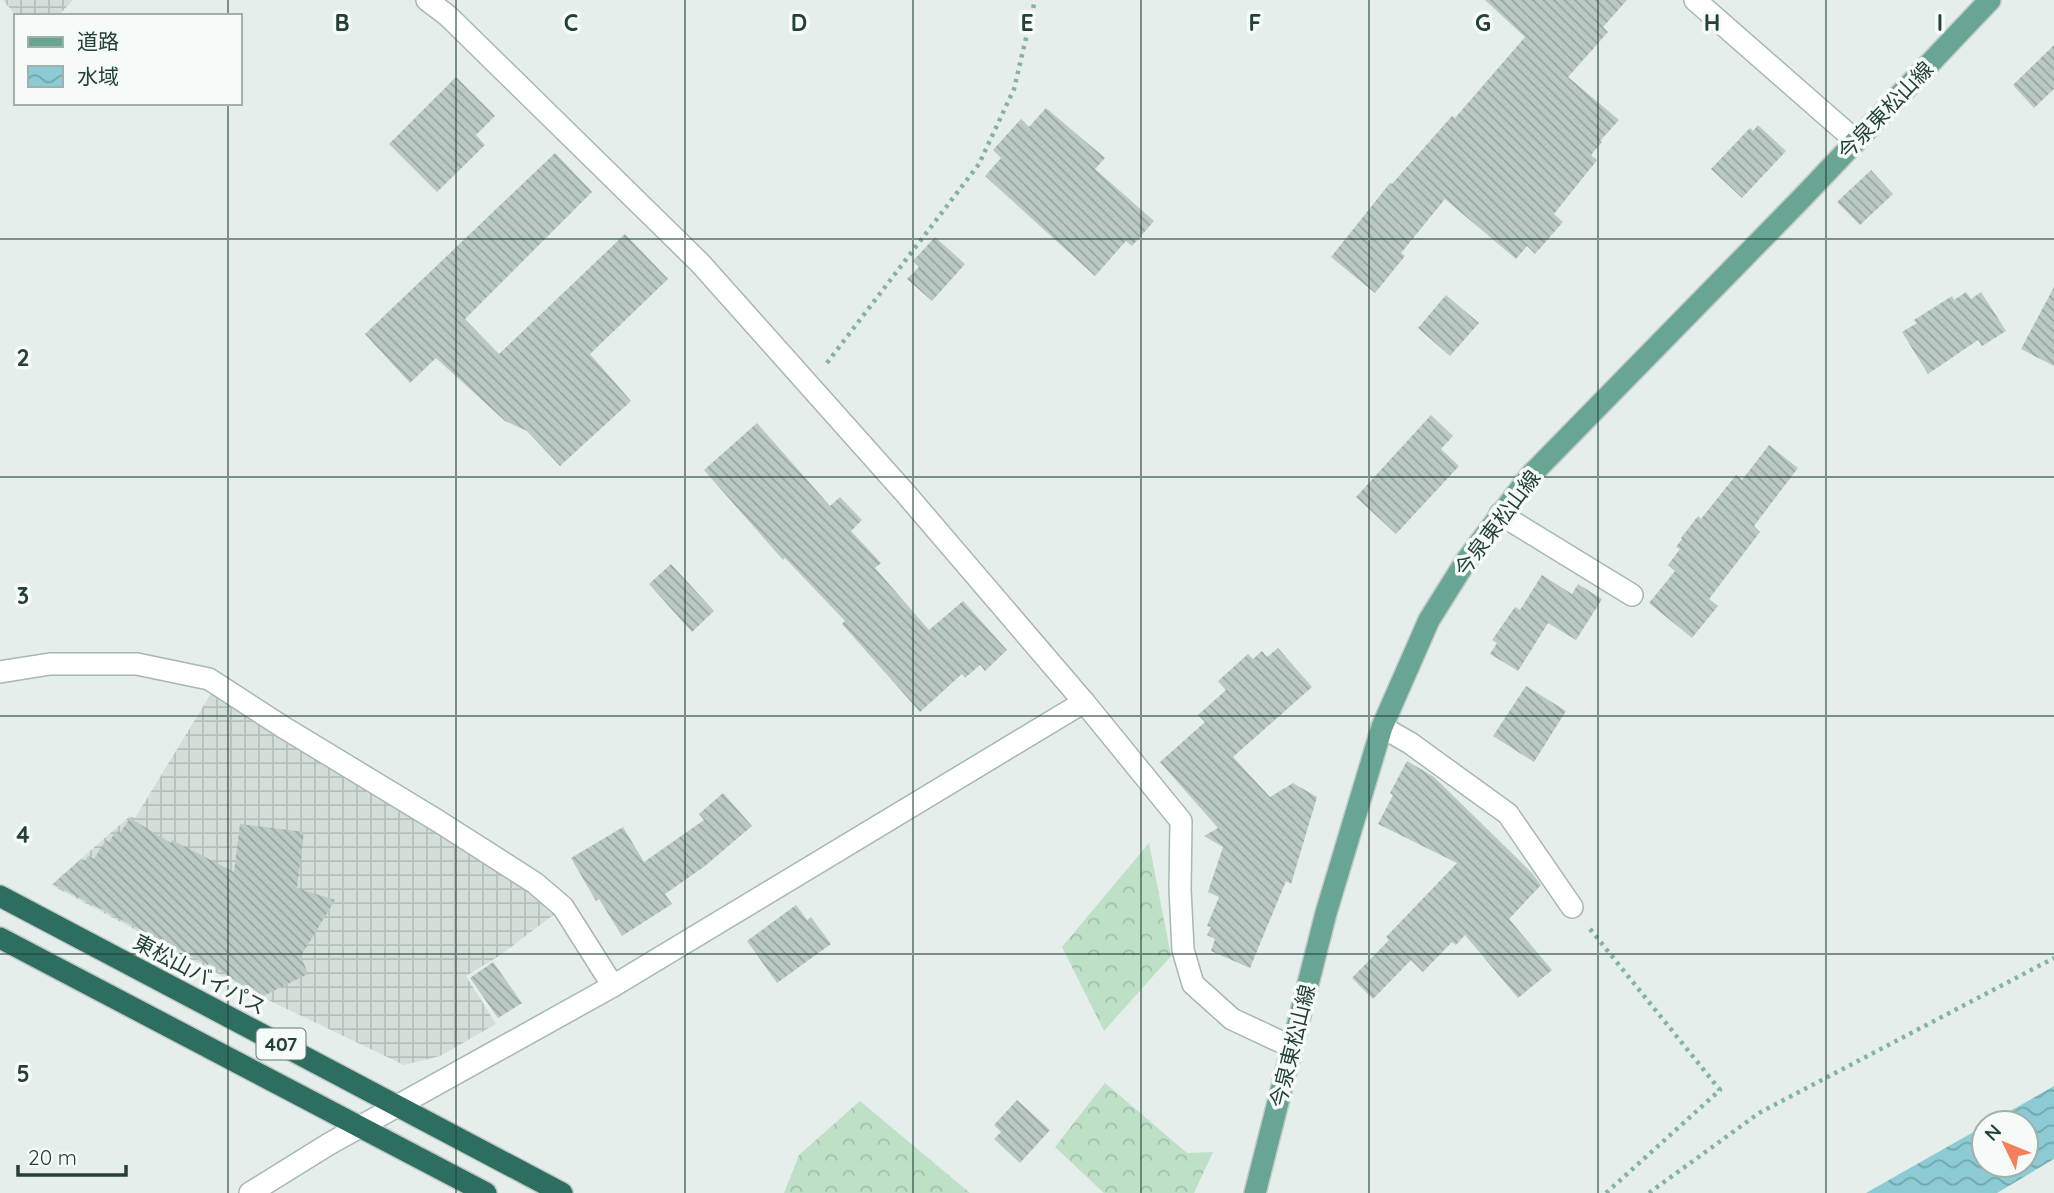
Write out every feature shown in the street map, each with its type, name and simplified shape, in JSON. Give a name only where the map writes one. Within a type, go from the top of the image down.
[{"type":"highway","name":"東松山バイパス","points":[[0,896],[562,1193]]},
{"type":"highway","name":"407","points":[[0,938],[486,1193]]},
{"type":"main road","name":"今泉東松山線","points":[[1255,1193],[1326,913],[1382,727],[1429,620],[1466,561],[1530,476],[1990,0]]},
{"type":"street","points":[[427,0],[448,16],[700,263],[906,494],[1084,702],[1181,821],[1183,950],[1193,985],[1231,1019],[1292,1047]]},
{"type":"street","points":[[1695,0],[1856,141]]},
{"type":"street","points":[[1500,514],[1632,595]]},
{"type":"street","points":[[0,672],[50,664],[137,664],[209,679],[535,883],[563,907],[613,986]]},
{"type":"street","points":[[250,1193],[361,1127],[613,986],[1084,702]]},
{"type":"street","points":[[1382,727],[1410,743],[1508,814],[1572,907]]},
{"type":"path","points":[[810,386],[979,164],[1014,89],[1035,0]]},
{"type":"path","points":[[1572,907],[1720,1090],[1606,1193]]},
{"type":"path","points":[[1649,1193],[1759,1113],[2054,958]]},
{"type":"shaded area","points":[[3,0],[73,0],[60,14],[14,14]]},
{"type":"shaded area","points":[[215,687],[486,857],[556,913],[499,956],[466,976],[496,1024],[440,1056],[404,1065],[266,999],[51,885],[130,816],[135,818]]},
{"type":"green space","points":[[1149,843],[1171,956],[1104,1031],[1062,947]]},
{"type":"green space","points":[[1105,1083],[1187,1153],[1213,1152],[1194,1193],[1104,1193],[1055,1147]]},
{"type":"green space","points":[[860,1101],[970,1193],[784,1193],[799,1155]]},
{"type":"water","points":[[2054,1086],[2054,1159],[2040,1167],[2040,1109],[2014,1109]]},
{"type":"water","points":[[1970,1134],[1970,1179],[2020,1179],[1997,1193],[1866,1193]]},
{"type":"building","points":[[1485,0],[1627,0],[1603,27],[1608,32],[1568,77],[1619,120],[1591,155],[1597,160],[1554,214],[1563,222],[1535,254],[1527,246],[1516,259],[1445,199],[1401,253],[1405,256],[1375,293],[1331,257],[1390,183],[1392,184],[1452,116],[1455,118],[1525,37]]},
{"type":"building","points":[[2054,45],[2054,89],[2034,108],[2013,85]]},
{"type":"building","points":[[456,77],[495,116],[476,135],[485,145],[437,192],[389,144]]},
{"type":"building","points":[[1046,108],[1105,158],[1095,169],[1154,221],[1132,246],[1126,241],[1095,276],[985,176],[1001,158],[993,150],[1021,119],[1029,127]]},
{"type":"building","points":[[1758,125],[1786,151],[1742,198],[1711,169],[1750,128],[1753,131]]},
{"type":"building","points":[[555,153],[592,192],[465,319],[499,354],[625,234],[668,279],[590,354],[631,401],[560,466],[527,431],[505,421],[436,358],[410,383],[365,334]]},
{"type":"building","points":[[1871,170],[1893,194],[1860,225],[1837,202]]},
{"type":"building","points":[[935,237],[965,264],[932,301],[907,279],[919,267],[913,261]]},
{"type":"building","points":[[2054,287],[2054,366],[2021,349]]},
{"type":"building","points":[[1966,292],[1971,299],[1981,292],[2006,331],[1982,346],[1978,340],[1928,374],[1902,332],[1917,323],[1914,320],[1952,296],[1954,300]]},
{"type":"building","points":[[1446,295],[1479,323],[1450,356],[1418,328]]},
{"type":"building","points":[[1431,415],[1453,436],[1441,449],[1459,466],[1396,534],[1356,497]]},
{"type":"building","points":[[757,423],[830,506],[840,497],[862,520],[851,531],[881,563],[875,568],[929,630],[963,601],[1007,650],[985,671],[980,665],[965,678],[962,674],[920,712],[842,624],[845,621],[785,558],[783,560],[704,470]]},
{"type":"building","points":[[1769,445],[1798,468],[1754,526],[1760,532],[1709,599],[1718,606],[1692,638],[1649,603],[1675,571],[1668,565],[1680,549],[1676,547],[1681,538],[1698,516],[1701,519],[1736,475],[1742,480]]},
{"type":"building","points":[[671,564],[714,611],[692,632],[649,584]]},
{"type":"building","points":[[1542,575],[1572,594],[1578,584],[1602,599],[1576,640],[1548,623],[1518,671],[1490,654],[1497,643],[1492,640],[1515,607],[1520,610]]},
{"type":"building","points":[[1278,648],[1312,687],[1233,757],[1270,797],[1293,783],[1317,797],[1291,884],[1286,881],[1250,968],[1211,951],[1215,939],[1207,935],[1211,927],[1207,926],[1219,897],[1208,892],[1223,847],[1204,836],[1218,828],[1160,762],[1205,722],[1198,715],[1226,690],[1218,681],[1248,654],[1253,659],[1262,651],[1267,657]]},
{"type":"building","points":[[1526,686],[1566,711],[1534,762],[1493,736]]},
{"type":"building","points":[[1407,761],[1434,777],[1541,885],[1509,919],[1552,970],[1518,998],[1465,935],[1456,945],[1452,942],[1423,972],[1411,960],[1373,999],[1352,978],[1389,940],[1386,937],[1457,863],[1378,824]]},
{"type":"building","points":[[723,793],[752,826],[705,866],[665,894],[672,904],[622,936],[599,899],[596,901],[571,858],[623,827],[644,862],[704,820],[699,814]]},
{"type":"building","points":[[130,818],[171,843],[172,840],[234,872],[240,824],[304,832],[297,888],[335,900],[301,956],[308,974],[263,996],[209,963],[208,965],[53,884],[81,859],[85,861],[88,856],[94,859],[106,840],[109,842],[116,831],[120,833]]},
{"type":"building","points":[[796,905],[807,920],[811,917],[831,944],[777,983],[747,941]]},
{"type":"building","points":[[493,962],[522,1003],[498,1018],[470,978]]},
{"type":"building","points":[[1017,1100],[1050,1130],[1020,1163],[994,1139],[1001,1132],[994,1125]]}]
